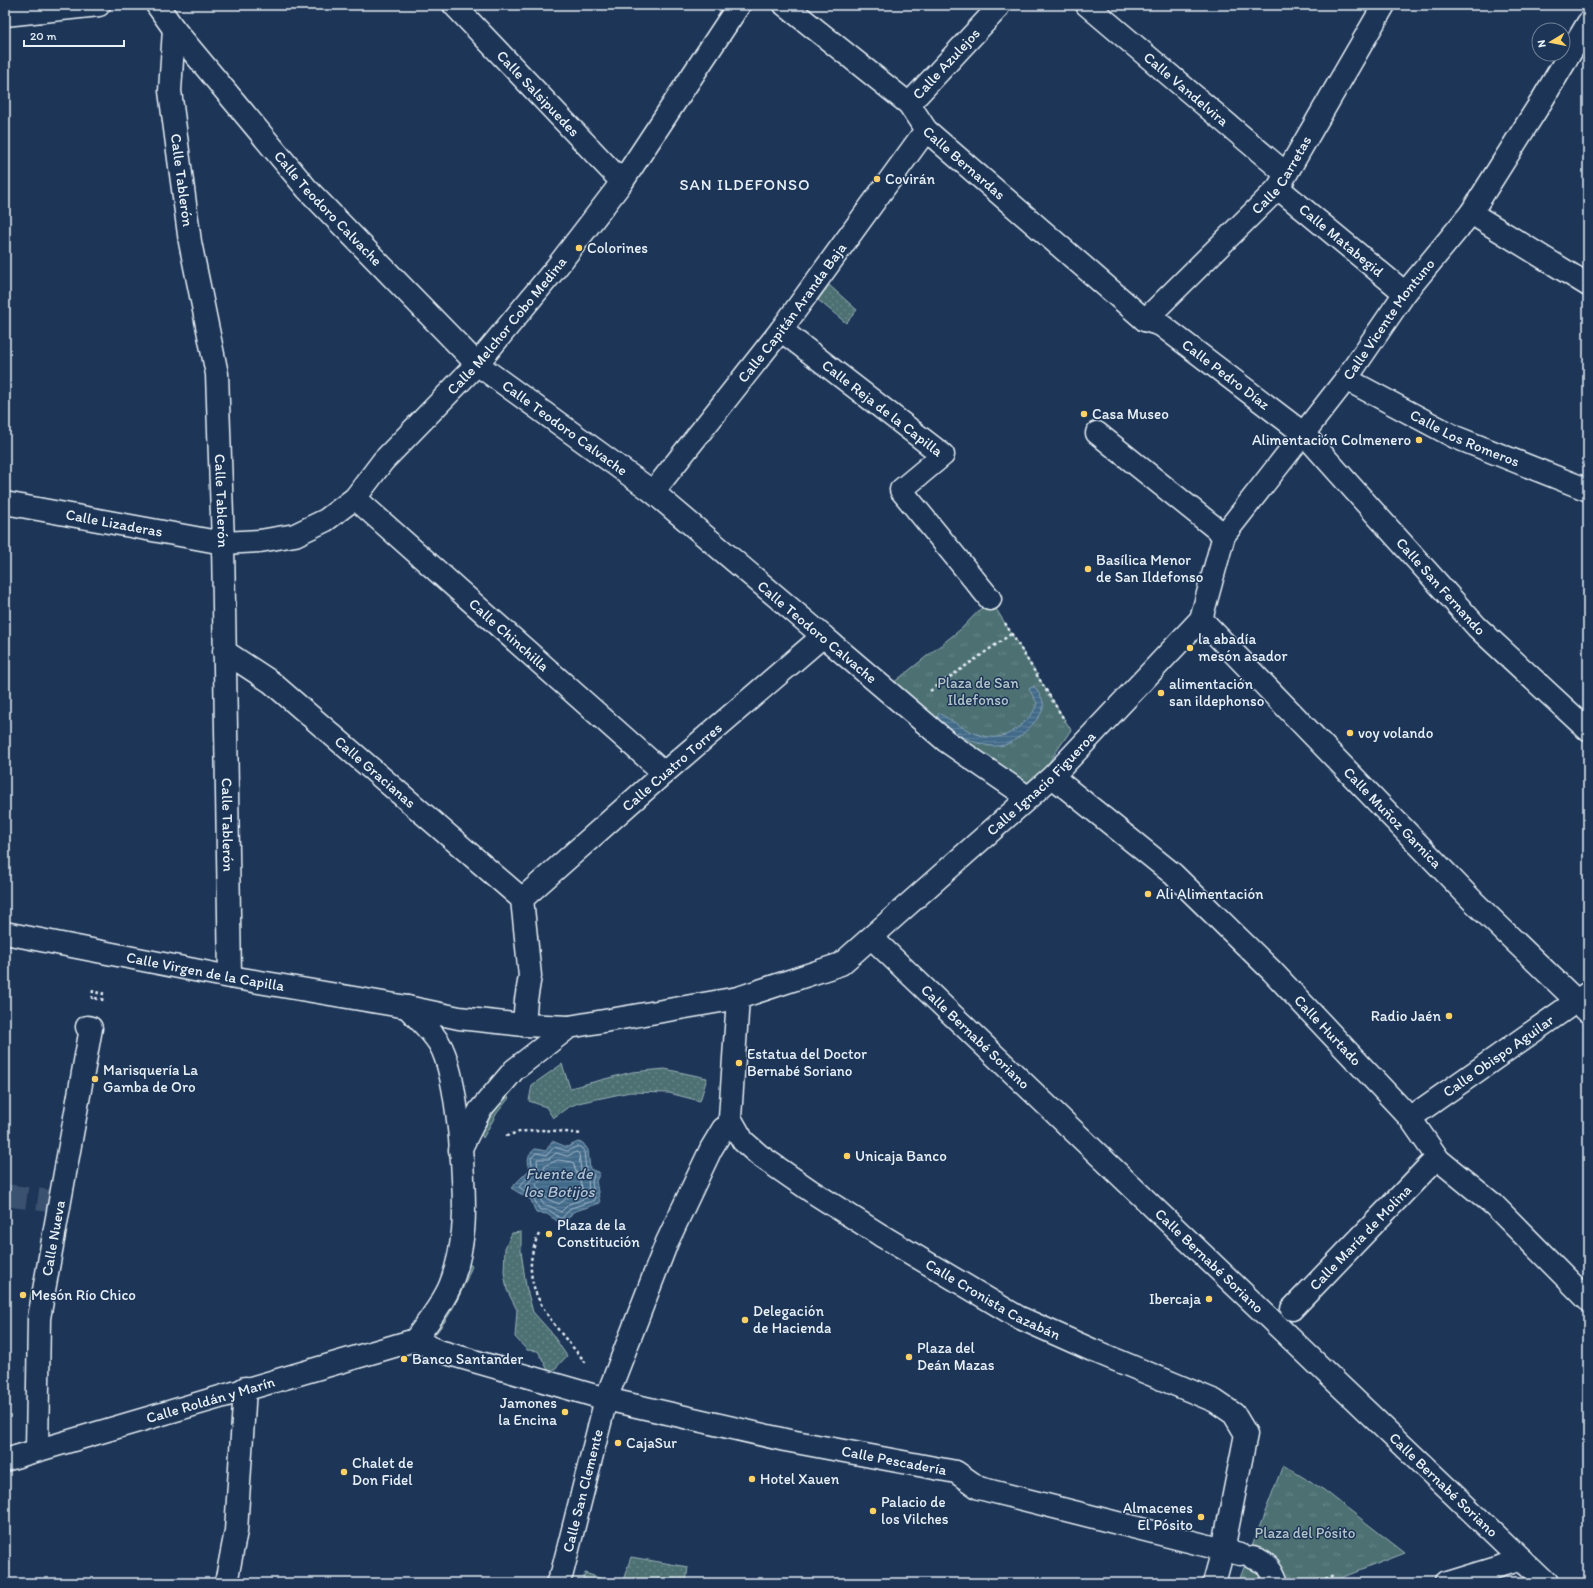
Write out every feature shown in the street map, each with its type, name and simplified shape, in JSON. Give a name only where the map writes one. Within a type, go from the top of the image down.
[{"type":"street","points":[[5,15],[99,5]]},
{"type":"street","name":"Calle Teodoro Calvache","points":[[157,5],[174,29],[307,189],[477,364],[653,492],[823,636],[905,708],[946,741],[1026,796]]},
{"type":"street","name":"Calle Salsipuedes","points":[[454,5],[622,182]]},
{"type":"street","name":"Calle Melchor Cobo Medina","points":[[223,543],[260,542],[295,535],[326,520],[354,498],[384,461],[477,364],[556,268],[622,182],[739,5]]},
{"type":"street","name":"Calle Bernardas","points":[[785,5],[909,104],[926,130],[1145,320]]},
{"type":"street","name":"Calle Azulejos","points":[[909,104],[999,5]]},
{"type":"street","name":"Calle Vandelvira","points":[[1087,5],[1281,181]]},
{"type":"street","name":"Calle Carretas","points":[[1145,320],[1281,181],[1384,5]]},
{"type":"street","name":"Calle Vicente Montuno","points":[[1201,619],[1224,534],[1346,379],[1405,293],[1471,213],[1541,102],[1588,22]]},
{"type":"street","name":"Calle Tablerón","points":[[174,29],[170,91],[190,242],[217,374],[223,543],[230,977]]},
{"type":"street","name":"Calle Capitán Aranda Baja","points":[[653,492],[781,330],[926,130]]},
{"type":"street","name":"Calle Matabegid","points":[[1281,181],[1405,293]]},
{"type":"street","points":[[1471,213],[1588,286]]},
{"type":"street","name":"Calle Pedro Díaz","points":[[1145,320],[1161,324],[1304,434]]},
{"type":"street","name":"Calle Reja de la Capilla","points":[[781,330],[943,455],[901,490],[990,600]]},
{"type":"street","name":"Calle Los Romeros","points":[[1346,379],[1455,437],[1588,490]]},
{"type":"street","points":[[1097,433],[1224,534]]},
{"type":"street","name":"Calle San Fernando","points":[[1304,434],[1477,627],[1588,730]]},
{"type":"street","name":"Calle Chinchilla","points":[[354,498],[664,773]]},
{"type":"street","name":"Calle Lizaderas","points":[[5,503],[223,543]]},
{"type":"street","name":"Calle Ignacio Figueroa","points":[[569,1027],[738,998],[841,964],[1053,776],[1201,619]]},
{"type":"street","name":"Calle Muñoz Garnica","points":[[1201,619],[1359,785],[1474,902],[1584,1002]]},
{"type":"street","name":"Calle Cuatro Torres","points":[[522,900],[664,773],[823,636]]},
{"type":"street","name":"Calle Gracianas","points":[[224,651],[271,682],[522,900]]},
{"type":"street","name":"Calle Hurtado","points":[[1053,776],[1173,874],[1272,970],[1410,1118],[1439,1160],[1494,1205],[1588,1300]]},
{"type":"street","points":[[522,900],[530,976],[524,1025]]},
{"type":"street","name":"Calle Virgen de la Capilla","points":[[5,933],[230,977],[407,1007]]},
{"type":"street","name":"Calle Bernabé Soriano","points":[[872,938],[1546,1583]]},
{"type":"street","name":"Calle Cronista Cazabán","points":[[738,998],[730,1118],[743,1141],[759,1155],[882,1236],[1018,1317],[1092,1350],[1215,1401],[1234,1414],[1246,1434],[1239,1554],[1214,1583]]},
{"type":"street","name":"Calle Obispo Aguilar","points":[[1410,1118],[1584,1002]]},
{"type":"street","points":[[407,1007],[459,1018],[524,1025],[569,1027]]},
{"type":"street","points":[[407,1007],[439,1043],[450,1071],[457,1108],[464,1194],[463,1230],[457,1262],[449,1287],[415,1340],[439,1351],[606,1398]]},
{"type":"street","points":[[460,1150],[480,1110],[514,1070],[569,1027]]},
{"type":"street","name":"Calle Nueva","points":[[37,1450],[39,1318],[56,1202],[91,1028]]},
{"type":"street","name":"Calle San Clemente","points":[[557,1583],[562,1573],[606,1398],[667,1242],[711,1149],[723,1129]]},
{"type":"street","name":"Calle María de Molina","points":[[1292,1309],[1429,1166]]},
{"type":"street","name":"Calle Roldán y Marín","points":[[5,1460],[245,1388],[415,1340]]},
{"type":"street","points":[[226,1583],[236,1531],[245,1388]]},
{"type":"street","name":"Calle Pescadería","points":[[606,1398],[785,1440],[956,1472],[979,1488],[1239,1554]]},
{"type":"street","points":[[1239,1554],[1265,1561],[1274,1574],[1277,1583]]},
{"type":"street","points":[[1447,1583],[1522,1560]]},
{"type":"path","points":[[990,600],[1067,724]]},
{"type":"path","points":[[905,708],[1011,634]]},
{"type":"path","points":[[506,1136],[522,1130],[556,1131],[582,1134]]},
{"type":"path","points":[[539,1234],[532,1248],[531,1257],[532,1276],[536,1294],[553,1325],[597,1378],[606,1398]]},
{"type":"path","points":[[1314,1583],[1334,1575]]},
{"type":"green space","points":[[829,285],[857,310],[846,323],[818,300]]},
{"type":"green space","name":"Plaza de San Ildefonso","points":[[990,599],[1071,730],[1026,796],[893,683],[961,629]]},
{"type":"green space","points":[[562,1064],[570,1088],[632,1072],[665,1069],[707,1078],[700,1101],[669,1093],[630,1092],[578,1103],[567,1108],[553,1118],[546,1107],[529,1101],[532,1085]]},
{"type":"green space","points":[[506,1095],[509,1098],[497,1113],[483,1138],[481,1134],[491,1116]]},
{"type":"green space","points":[[521,1232],[521,1251],[526,1286],[533,1312],[550,1331],[567,1356],[550,1374],[538,1351],[527,1350],[515,1337],[517,1310],[507,1290],[504,1272],[505,1248],[512,1233]]},
{"type":"green space","points":[[468,1263],[472,1266],[460,1295],[444,1323],[430,1340],[428,1336]]},
{"type":"green space","name":"Plaza del Pósito","points":[[1283,1465],[1324,1490],[1405,1553],[1328,1583],[1238,1583]]},
{"type":"green space","points":[[631,1557],[688,1567],[686,1583],[622,1583]]},
{"type":"green space","points":[[585,1573],[615,1583],[582,1583]]},
{"type":"water","points":[[1034,686],[1043,702],[1042,712],[1023,734],[1005,745],[992,746],[977,743],[936,721],[939,713],[960,726],[980,735],[990,737],[1011,733],[1029,718],[1036,707],[1037,703],[1029,689]]},
{"type":"water","name":"Fuente de los Botijos","points":[[552,1141],[567,1147],[578,1142],[583,1143],[588,1150],[590,1169],[600,1173],[596,1181],[600,1203],[573,1212],[563,1225],[547,1214],[536,1213],[531,1200],[511,1188],[530,1169],[528,1160],[530,1153],[535,1149],[546,1151]]},
{"type":"tunnel","points":[[5,1195],[50,1201]]},
{"type":"place","name":"Covirán","points":[[877,179]]},
{"type":"place","name":"Colorines","points":[[579,248]]},
{"type":"place","name":"Casa Museo","points":[[1084,414]]},
{"type":"place","name":"Alimentación Colmenero","points":[[1419,440]]},
{"type":"place","name":"Basílica Menor de San Ildefonso","points":[[1088,569]]},
{"type":"place","name":"la abadía mesón asador","points":[[1190,648]]},
{"type":"place","name":"alimentación san ildephonso","points":[[1161,693]]},
{"type":"place","name":"voy volando","points":[[1350,733]]},
{"type":"place","name":"Ali Alimentación","points":[[1148,894]]},
{"type":"place","name":"Radio Jaén","points":[[1449,1016]]},
{"type":"place","name":"Estatua del Doctor Bernabé Soriano","points":[[739,1063]]},
{"type":"place","name":"Marisquería La Gamba de Oro","points":[[95,1079]]},
{"type":"place","name":"Unicaja Banco","points":[[847,1156]]},
{"type":"place","name":"Plaza de la Constitución","points":[[549,1234]]},
{"type":"place","name":"Mesón Río Chico","points":[[23,1295]]},
{"type":"place","name":"Ibercaja","points":[[1209,1299]]},
{"type":"place","name":"Delegación de Hacienda","points":[[745,1320]]},
{"type":"place","name":"Plaza del Deán Mazas","points":[[909,1357]]},
{"type":"place","name":"Banco Santander","points":[[404,1359]]},
{"type":"place","name":"Jamones la Encina","points":[[565,1412]]},
{"type":"place","name":"CajaSur","points":[[618,1443]]},
{"type":"place","name":"Chalet de Don Fidel","points":[[344,1472]]},
{"type":"place","name":"Hotel Xauen","points":[[752,1479]]},
{"type":"place","name":"Palacio de los Vilches","points":[[873,1511]]},
{"type":"place","name":"Almacenes El Pósito","points":[[1201,1517]]},
{"type":"district","name":"SAN ILDEFONSO","points":[[745,184]]}]
